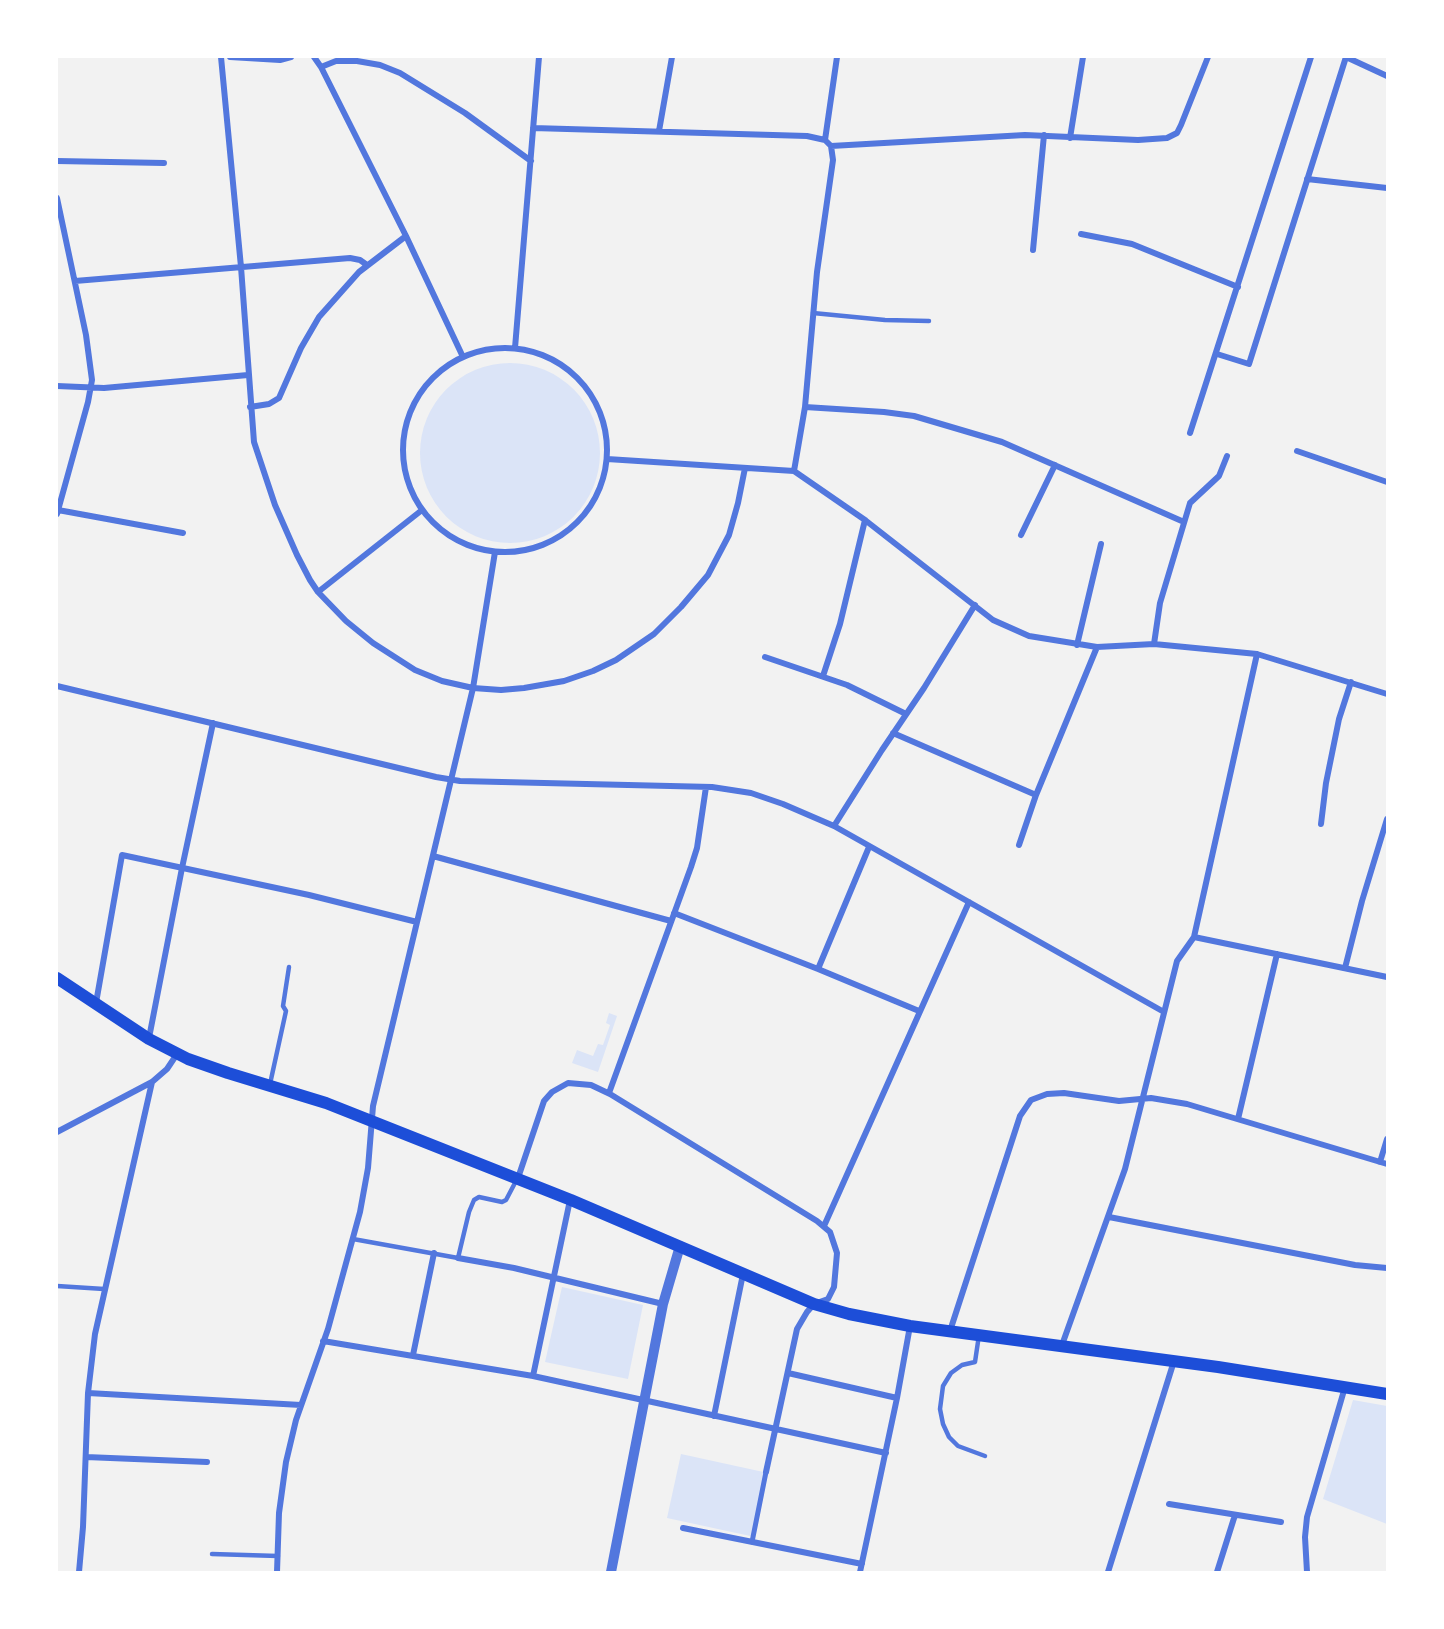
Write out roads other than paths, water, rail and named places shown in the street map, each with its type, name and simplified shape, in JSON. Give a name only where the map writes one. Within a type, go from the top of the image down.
[{"type":"main road","points":[[57,978],[149,1039],[177,1054],[216,1069],[321,1101],[571,1200],[814,1304],[849,1314],[910,1326],[1062,1345],[1387,1394]]},
{"type":"street","points":[[221,57],[241,267],[254,442],[268,486],[297,555],[318,592],[346,621],[389,655],[429,676],[473,688],[501,690],[524,688],[579,676],[616,660],[654,634],[690,597],[717,560],[733,521],[745,468]]},
{"type":"street","points":[[230,57],[280,60],[291,57]]},
{"type":"street","points":[[314,57],[406,236],[463,357]]},
{"type":"street","points":[[515,348],[539,57]]},
{"type":"street","points":[[659,131],[672,57]]},
{"type":"street","points":[[825,140],[837,57]]},
{"type":"street","points":[[1071,138],[1083,57]]},
{"type":"street","points":[[831,146],[1044,135],[1146,140],[1167,138],[1174,135],[1181,125],[1208,57]]},
{"type":"street","points":[[1190,433],[1311,57]]},
{"type":"street","points":[[1217,354],[1249,364],[1346,57],[1387,76]]},
{"type":"street","points":[[321,67],[336,61],[374,60],[414,81],[465,113],[531,161]]},
{"type":"street","points":[[533,128],[807,136],[825,140],[831,146],[833,160],[820,246],[805,407],[794,471]]},
{"type":"street","points":[[1033,250],[1044,135]]},
{"type":"street","points":[[57,161],[165,163]]},
{"type":"street","points":[[1307,179],[1387,188]]},
{"type":"street","points":[[57,198],[59,217],[75,281],[91,363],[91,388],[58,512],[183,533]]},
{"type":"street","points":[[1081,234],[1132,244],[1238,287]]},
{"type":"street","points":[[250,407],[269,404],[279,398],[301,348],[319,317],[344,287],[367,265],[406,236]]},
{"type":"street","points":[[75,281],[350,258],[360,260],[367,265]]},
{"type":"street","points":[[515,348],[533,351],[551,358],[581,381],[602,417],[607,438],[608,459],[598,495],[576,525],[561,536],[527,551],[495,552],[474,548],[454,539],[422,510],[412,492],[403,453],[410,413],[431,380],[446,367],[463,357],[488,349],[515,348]]},
{"type":"street","points":[[57,386],[91,388],[248,375]]},
{"type":"street","points":[[805,407],[884,411],[914,416],[1002,442],[1184,522]]},
{"type":"street","points":[[1297,451],[1387,482]]},
{"type":"street","points":[[1154,644],[1160,603],[1190,503],[1219,476],[1227,456]]},
{"type":"street","points":[[608,459],[794,471],[865,520],[993,620],[1029,636],[1097,647],[1154,644],[1257,654],[1387,694]]},
{"type":"street","points":[[1021,535],[1055,465]]},
{"type":"street","points":[[318,592],[422,510]]},
{"type":"street","points":[[823,676],[842,615],[865,520]]},
{"type":"street","points":[[1077,645],[1101,544]]},
{"type":"street","points":[[277,1572],[283,1479],[289,1446],[323,1341],[366,1183],[373,1107],[473,688],[495,552]]},
{"type":"street","points":[[834,826],[975,605]]},
{"type":"street","points":[[1019,845],[1036,795],[1097,647]]},
{"type":"street","points":[[1062,1345],[1127,1163],[1177,961],[1194,937],[1257,654]]},
{"type":"street","points":[[765,657],[847,685],[906,714]]},
{"type":"street","points":[[1321,824],[1326,783],[1339,719],[1351,682]]},
{"type":"street","points":[[57,686],[451,780],[481,783],[706,787],[752,793],[834,826],[1164,1012]]},
{"type":"street","points":[[149,1039],[213,723]]},
{"type":"street","points":[[893,733],[1036,795]]},
{"type":"street","points":[[609,1093],[697,848],[706,787]]},
{"type":"street","points":[[1345,968],[1362,901],[1387,819]]},
{"type":"street","points":[[818,969],[869,847]]},
{"type":"street","points":[[96,1005],[122,855],[309,895],[417,922]]},
{"type":"street","points":[[432,856],[671,921]]},
{"type":"street","points":[[824,1226],[969,902]]},
{"type":"street","points":[[674,913],[919,1011]]},
{"type":"street","points":[[1194,937],[1387,977]]},
{"type":"street","points":[[1238,1119],[1277,954]]},
{"type":"street","points":[[57,1132],[152,1082],[167,1070],[177,1054]]},
{"type":"street","points":[[79,1572],[88,1393],[95,1334],[152,1082]]},
{"type":"street","points":[[518,1179],[544,1101],[552,1092],[567,1083],[577,1082],[609,1093],[824,1226],[830,1232],[836,1247],[837,1275],[834,1287],[828,1299],[814,1304],[796,1329],[752,1542]]},
{"type":"street","points":[[950,1332],[1020,1116],[1031,1100],[1047,1094],[1064,1093],[1119,1101],[1158,1099],[1187,1104],[1384,1163],[1387,1139]]},
{"type":"street","points":[[533,1376],[571,1200]]},
{"type":"street","points":[[1109,1217],[1355,1265],[1387,1268]]},
{"type":"street","points":[[611,1572],[663,1304],[680,1246]]},
{"type":"street","points":[[413,1355],[434,1253]]},
{"type":"street","points":[[459,1257],[663,1304]]},
{"type":"street","points":[[714,1416],[743,1274]]},
{"type":"street","points":[[860,1572],[910,1326]]},
{"type":"street","points":[[323,1341],[533,1376],[886,1453]]},
{"type":"street","points":[[1108,1572],[1174,1361]]},
{"type":"street","points":[[788,1373],[897,1398]]},
{"type":"street","points":[[1307,1572],[1305,1537],[1307,1517],[1345,1387]]},
{"type":"street","points":[[88,1393],[301,1405]]},
{"type":"street","points":[[86,1457],[207,1462]]},
{"type":"street","points":[[1169,1504],[1281,1522]]},
{"type":"street","points":[[1217,1572],[1235,1515]]},
{"type":"street","points":[[683,1528],[862,1564]]},
{"type":"lane","points":[[813,313],[885,320],[929,321]]},
{"type":"lane","points":[[270,1086],[286,1011],[283,1006],[289,967]]},
{"type":"lane","points":[[352,1239],[459,1257],[474,1200],[479,1197],[502,1202],[506,1200],[518,1179]]},
{"type":"lane","points":[[57,1286],[104,1289]]},
{"type":"lane","points":[[980,1335],[975,1362],[962,1365],[951,1373],[943,1386],[940,1409],[950,1437],[958,1446],[985,1456]]},
{"type":"lane","points":[[212,1554],[278,1556]]}]
